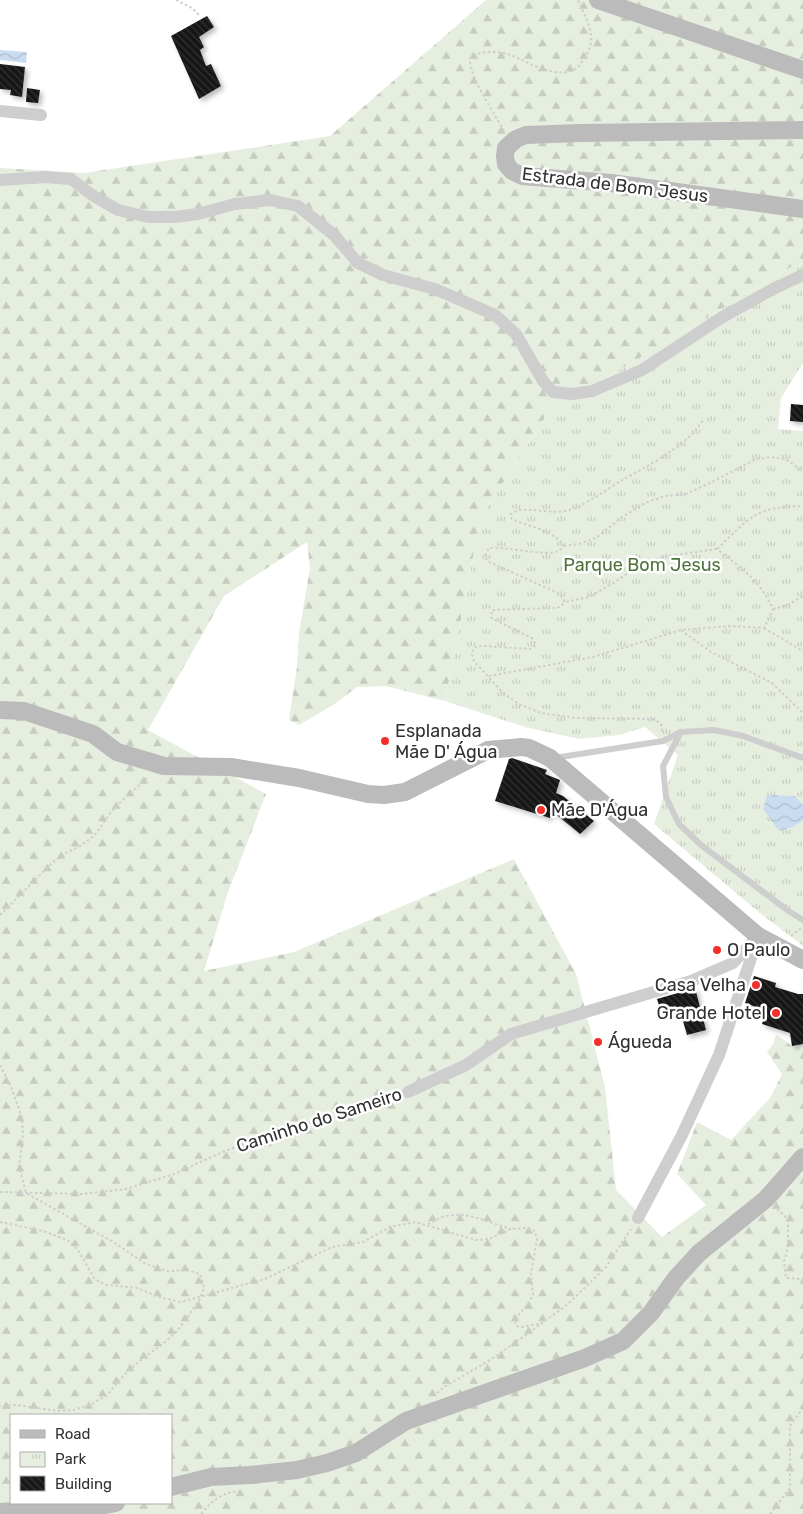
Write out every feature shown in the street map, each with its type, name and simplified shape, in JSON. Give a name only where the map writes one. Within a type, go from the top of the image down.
[{"type":"main road","points":[[598,0],[803,70]]},
{"type":"main road","name":"Estrada de Bom Jesus","points":[[803,130],[526,135],[516,139],[506,148],[505,156],[506,164],[512,171],[522,176],[611,184],[803,209]]},
{"type":"main road","points":[[0,710],[24,712],[92,734],[117,752],[164,766],[231,767],[299,778],[368,794],[384,795],[405,792],[488,750],[521,747],[537,751],[550,758],[758,936],[803,960]]},
{"type":"main road","points":[[172,1487],[212,1477],[250,1476],[297,1470],[327,1463],[356,1452],[406,1421],[585,1358],[623,1341],[651,1313],[676,1278],[699,1253],[766,1199],[803,1157]]},
{"type":"main road","points":[[0,1512],[111,1504]]},
{"type":"street","points":[[0,111],[40,115]]},
{"type":"street","points":[[0,180],[45,177],[71,179],[92,195],[118,210],[148,217],[175,217],[198,214],[234,204],[270,200],[298,206],[335,236],[358,263],[382,275],[435,289],[495,315],[516,334],[543,382],[552,392],[572,394],[592,391],[642,370],[721,318],[773,289],[803,275]]},
{"type":"street","points":[[638,1218],[682,1135],[719,1055],[758,936]]},
{"type":"street","name":"Caminho do Sameiro","points":[[408,1092],[466,1065],[510,1034],[691,981],[733,963],[758,936]]},
{"type":"lane","points":[[550,758],[663,741],[680,732],[714,730],[743,736],[803,758]]},
{"type":"lane","points":[[680,732],[663,766],[666,797],[679,824],[701,845],[803,920]]},
{"type":"path","points":[[176,0],[192,8],[200,16]]},
{"type":"path","points":[[511,144],[477,82],[470,65],[470,59],[474,54],[486,52],[512,55],[530,65],[552,71],[567,72],[578,67],[588,52],[592,36],[578,0]]},
{"type":"path","points":[[564,546],[559,538],[516,522],[510,515],[514,511],[521,509],[548,512],[568,510],[589,501],[672,449],[692,434],[704,419]]},
{"type":"path","points":[[565,602],[560,594],[487,562],[485,555],[489,548],[499,547],[548,553],[557,552],[564,546],[579,544],[596,538],[621,518],[645,503],[665,496],[686,494],[756,459],[771,457],[785,459],[803,471]]},
{"type":"path","points":[[650,742],[660,740],[662,735],[661,724],[654,720],[576,718],[541,713],[519,704],[503,693],[474,661],[473,649],[477,646],[530,648],[536,645],[532,638],[490,617],[492,610],[560,607],[565,602],[589,597],[638,566],[662,557],[717,549],[744,522],[760,511],[780,507],[803,506]]},
{"type":"path","points":[[717,549],[757,582],[766,594],[773,609]]},
{"type":"path","points":[[764,628],[773,609],[788,605],[803,596]]},
{"type":"path","points":[[487,677],[593,657],[681,630],[730,626],[764,628],[803,651]]},
{"type":"path","points":[[681,630],[711,652],[772,683],[803,713]]},
{"type":"path","points":[[0,915],[53,862],[94,836],[114,808],[147,778],[164,766]]},
{"type":"path","points":[[0,1065],[12,1089],[22,1118],[19,1166],[26,1193],[115,1242],[144,1264],[167,1271],[187,1270],[200,1274],[204,1287],[200,1299],[177,1331],[124,1375],[108,1394],[92,1404],[74,1410],[58,1411],[0,1406]]},
{"type":"path","name":"Caminho do Sameiro","points":[[0,1192],[83,1194],[126,1189],[174,1174],[225,1151],[284,1128],[356,1112],[408,1092]]},
{"type":"path","points":[[766,1199],[785,1216],[788,1222],[788,1247],[784,1261],[786,1278],[803,1279]]},
{"type":"path","points":[[427,1225],[444,1216],[467,1214],[490,1224],[511,1228],[527,1228],[535,1231],[537,1239],[531,1274],[533,1294],[529,1303],[515,1320],[516,1326],[522,1327],[543,1323]]},
{"type":"path","points":[[432,1398],[444,1387],[495,1357],[567,1305],[606,1267],[638,1218]]},
{"type":"path","points":[[0,1222],[43,1231],[67,1240],[78,1250],[94,1278],[107,1285],[138,1288],[162,1298],[181,1302],[200,1299],[265,1279],[332,1247],[363,1242],[390,1227],[415,1222],[476,1240],[489,1238],[511,1228]]},
{"type":"path","points":[[770,1514],[790,1488],[790,1426],[803,1408]]},
{"type":"path","points":[[202,1514],[212,1501],[220,1495],[238,1491]]},
{"type":"green space","points":[[486,0],[803,0],[803,265],[793,266],[596,384],[559,390],[548,413],[481,517],[445,701],[386,686],[357,687],[333,705],[299,725],[289,720],[297,667],[299,633],[310,568],[307,542],[224,596],[148,730],[266,794],[227,895],[204,971],[294,952],[514,859],[576,974],[605,1087],[616,1190],[662,1237],[706,1205],[677,1174],[697,1122],[731,1140],[770,1098],[782,1074],[767,1052],[773,1044],[776,1034],[792,1046],[799,1045],[800,1050],[803,1050],[803,1147],[797,1154],[803,1160],[803,1514],[0,1514],[0,168],[84,173],[330,136]]},
{"type":"green space","name":"Parque Bom Jesus","points":[[803,265],[803,363],[781,398],[778,429],[803,431],[803,946],[761,914],[654,824],[678,755],[645,727],[619,735],[579,739],[525,727],[445,701],[481,517],[548,413],[559,390],[596,384],[793,266]]},
{"type":"water","points":[[0,50],[27,52],[26,63],[0,60]]},
{"type":"water","points":[[767,795],[795,796],[803,805],[803,820],[793,827],[779,831],[763,809]]},
{"type":"building","points":[[207,16],[214,27],[199,37],[204,47],[200,50],[206,66],[211,64],[221,86],[199,99],[171,36]]},
{"type":"building","points":[[0,64],[25,67],[22,97],[10,95],[11,90],[0,89]]},
{"type":"building","points":[[27,88],[40,90],[38,103],[26,102]]},
{"type":"building","points":[[791,404],[803,405],[803,422],[790,421]]},
{"type":"building","points":[[512,758],[547,770],[545,774],[560,780],[556,793],[563,796],[594,821],[580,834],[552,811],[550,818],[495,801],[509,759]]},
{"type":"building","name":"Grande Hotel","points":[[754,976],[776,983],[775,987],[803,994],[803,1044],[792,1046],[790,1033],[762,1024],[765,1014],[755,1011],[756,1007],[745,1003]]},
{"type":"building","points":[[695,988],[706,1030],[687,1035],[679,1007],[661,1012],[657,999]]},
{"type":"place","name":"Esplanada Mãe D' Água","points":[[385,741]]},
{"type":"place","name":"Mãe D'Água","points":[[541,810]]},
{"type":"place","name":"O Paulo","points":[[717,950]]},
{"type":"place","name":"Casa Velha","points":[[756,985]]},
{"type":"place","name":"Grande Hotel","points":[[776,1013]]},
{"type":"place","name":"Águeda","points":[[598,1042]]}]
